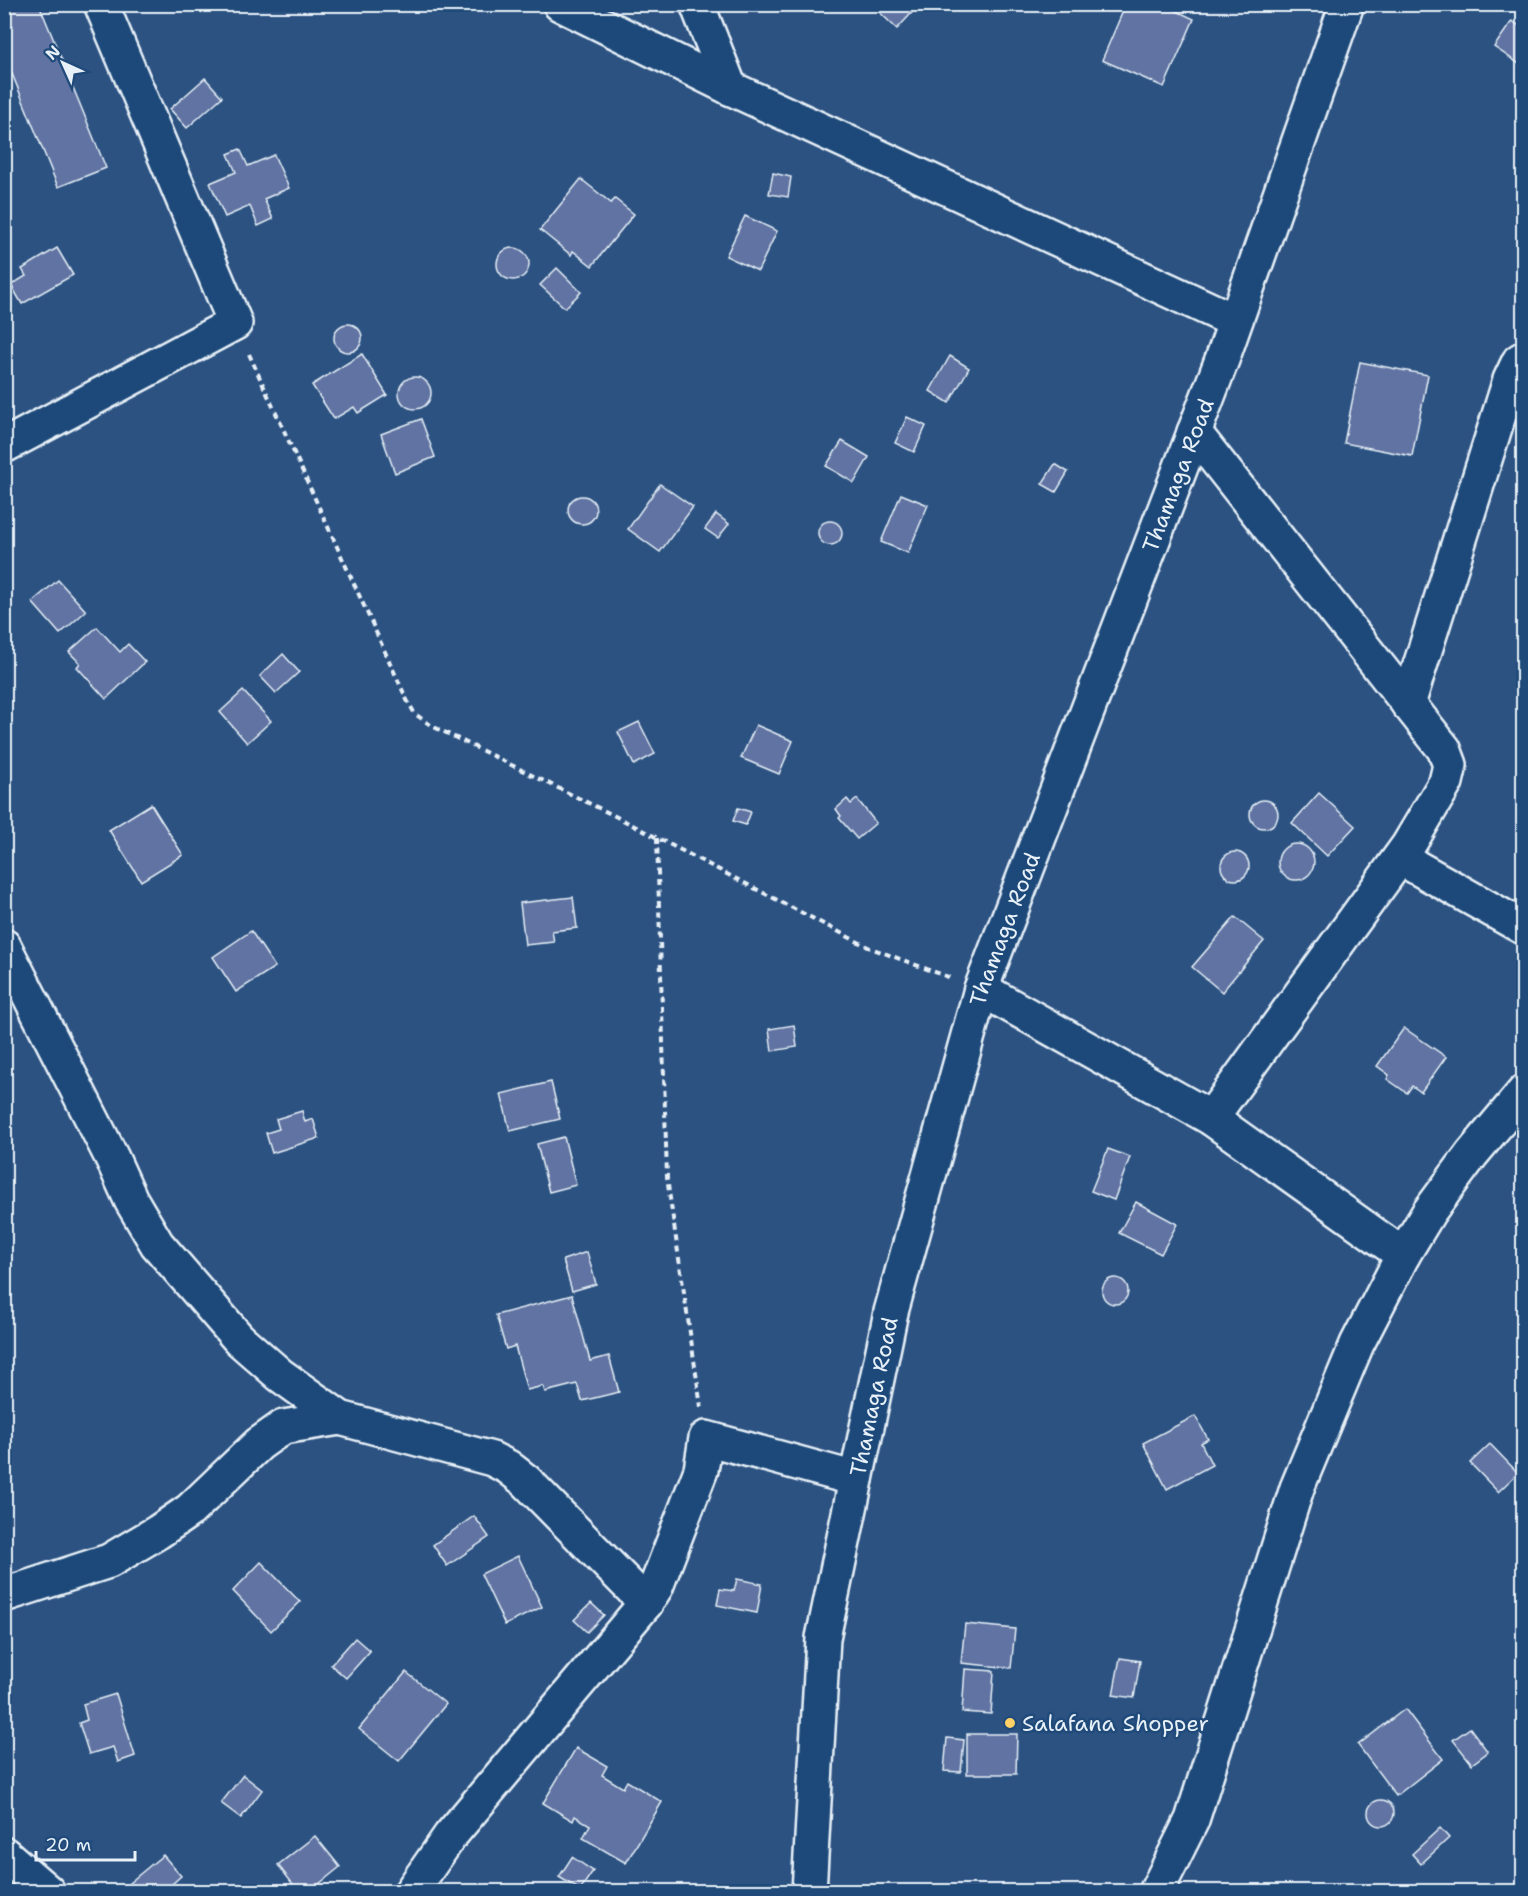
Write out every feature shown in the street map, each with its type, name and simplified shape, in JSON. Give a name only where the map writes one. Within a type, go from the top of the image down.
[{"type":"street","points":[[4,446],[235,323],[100,4]]},
{"type":"street","points":[[560,4],[730,88],[1235,321]]},
{"type":"street","points":[[697,4],[730,88]]},
{"type":"street","name":"Thamaga Road","points":[[809,1892],[823,1638],[891,1312],[981,989],[1194,432],[1347,4]]},
{"type":"street","points":[[1408,704],[1510,380],[1519,361],[1524,358]]},
{"type":"street","points":[[1194,432],[1444,749],[1450,765],[1446,782],[1400,858],[1211,1118]]},
{"type":"street","points":[[1400,858],[1524,928]]},
{"type":"street","points":[[4,946],[131,1200],[157,1244],[239,1339],[280,1375],[340,1418],[492,1459],[508,1467],[526,1481],[646,1603]]},
{"type":"street","points":[[981,989],[1211,1118],[1403,1255]]},
{"type":"street","points":[[1156,1892],[1192,1820],[1297,1488],[1357,1344],[1403,1255],[1429,1212],[1472,1154],[1524,1092]]},
{"type":"street","points":[[4,1595],[110,1561],[158,1532],[190,1510],[259,1444],[283,1426],[340,1418]]},
{"type":"street","points":[[411,1892],[450,1836],[646,1603],[656,1587],[701,1470],[706,1438],[856,1479]]},
{"type":"street","points":[[4,1854],[48,1892]]},
{"type":"path","points":[[235,323],[415,714],[432,726],[657,837],[868,947],[981,989]]},
{"type":"path","points":[[657,837],[667,1178],[706,1438]]},
{"type":"building","points":[[4,4],[39,4],[106,168],[58,187],[4,54]]},
{"type":"building","points":[[871,4],[920,4],[897,29]]},
{"type":"building","points":[[1126,4],[1162,4],[1194,19],[1164,87],[1102,60]]},
{"type":"building","points":[[1512,21],[1524,29],[1524,67],[1494,47]]},
{"type":"building","points":[[205,78],[222,97],[187,128],[170,109]]},
{"type":"building","points":[[240,149],[248,166],[274,155],[289,188],[264,199],[273,219],[258,226],[250,206],[225,217],[210,183],[236,172],[228,154]]},
{"type":"building","points":[[773,173],[791,177],[788,197],[769,194]]},
{"type":"building","points":[[581,179],[611,203],[615,199],[634,214],[592,266],[573,251],[571,255],[540,230]]},
{"type":"building","points":[[745,216],[777,231],[758,271],[726,256]]},
{"type":"building","points":[[57,248],[73,275],[22,304],[11,285],[26,276],[22,269]]},
{"type":"building","points":[[513,248],[524,253],[529,264],[524,275],[513,280],[502,275],[497,264],[502,253]]},
{"type":"building","points":[[557,268],[581,292],[565,308],[540,285]]},
{"type":"building","points":[[348,324],[358,328],[362,338],[358,348],[348,352],[338,348],[334,338],[338,328]]},
{"type":"building","points":[[362,354],[387,395],[358,413],[354,407],[334,419],[312,385]]},
{"type":"building","points":[[950,356],[969,368],[949,403],[930,391]]},
{"type":"building","points":[[1360,362],[1428,375],[1412,456],[1344,443]]},
{"type":"building","points":[[415,377],[426,382],[431,393],[426,404],[415,409],[404,404],[399,393],[404,382]]},
{"type":"building","points":[[907,417],[926,426],[914,452],[895,443]]},
{"type":"building","points":[[421,419],[435,457],[395,473],[381,434]]},
{"type":"building","points":[[842,441],[869,457],[854,483],[826,466]]},
{"type":"building","points":[[1055,464],[1068,472],[1056,492],[1042,484]]},
{"type":"building","points":[[660,484],[693,507],[660,552],[628,529]]},
{"type":"building","points":[[901,494],[928,505],[908,553],[881,542]]},
{"type":"building","points":[[582,496],[592,500],[596,510],[592,520],[582,524],[572,520],[568,510],[572,500]]},
{"type":"building","points":[[716,514],[729,524],[718,538],[705,529]]},
{"type":"building","points":[[830,521],[838,525],[842,533],[838,541],[830,545],[822,541],[818,533],[822,525]]},
{"type":"building","points":[[58,580],[86,611],[60,634],[32,602]]},
{"type":"building","points":[[97,627],[120,652],[128,644],[145,662],[106,699],[77,667],[80,663],[69,652]]},
{"type":"building","points":[[283,654],[299,672],[276,693],[260,676]]},
{"type":"building","points":[[243,691],[271,721],[247,743],[220,712]]},
{"type":"building","points":[[639,722],[655,754],[634,765],[618,732]]},
{"type":"building","points":[[756,725],[793,741],[779,774],[741,758]]},
{"type":"building","points":[[1319,793],[1355,826],[1327,856],[1292,823]]},
{"type":"building","points":[[847,799],[851,804],[857,799],[876,823],[857,839],[839,818],[841,816],[836,809]]},
{"type":"building","points":[[1264,800],[1274,804],[1278,814],[1274,824],[1264,828],[1254,824],[1250,814],[1254,804]]},
{"type":"building","points":[[151,804],[183,855],[141,881],[109,830]]},
{"type":"building","points":[[738,808],[751,812],[746,825],[733,821]]},
{"type":"building","points":[[1296,844],[1309,849],[1314,862],[1309,875],[1296,880],[1283,875],[1278,862],[1283,849]]},
{"type":"building","points":[[1235,852],[1245,856],[1249,866],[1245,876],[1235,880],[1225,876],[1221,866],[1225,856]]},
{"type":"building","points":[[573,897],[577,928],[552,931],[554,942],[525,945],[520,903]]},
{"type":"building","points":[[1235,917],[1264,941],[1222,992],[1192,967]]},
{"type":"building","points":[[251,931],[275,967],[236,992],[213,957]]},
{"type":"building","points":[[794,1025],[797,1047],[772,1051],[769,1029]]},
{"type":"building","points":[[1404,1028],[1446,1057],[1421,1092],[1412,1086],[1407,1093],[1387,1079],[1389,1075],[1377,1066]]},
{"type":"building","points":[[551,1082],[560,1119],[510,1131],[501,1094]]},
{"type":"building","points":[[302,1111],[305,1122],[313,1119],[319,1138],[272,1153],[266,1133],[279,1129],[276,1119]]},
{"type":"building","points":[[564,1137],[576,1185],[549,1192],[537,1144]]},
{"type":"building","points":[[1108,1149],[1130,1157],[1114,1200],[1091,1191]]},
{"type":"building","points":[[1136,1202],[1177,1224],[1161,1254],[1119,1233]]},
{"type":"building","points":[[587,1252],[596,1284],[572,1291],[563,1260]]},
{"type":"building","points":[[1115,1278],[1124,1282],[1128,1291],[1124,1300],[1115,1304],[1106,1300],[1102,1291],[1106,1282]]},
{"type":"building","points":[[572,1295],[590,1361],[609,1356],[619,1392],[582,1401],[577,1384],[545,1392],[543,1386],[527,1390],[515,1346],[506,1349],[496,1315]]},
{"type":"building","points":[[1195,1416],[1208,1439],[1201,1443],[1212,1465],[1167,1489],[1143,1443]]},
{"type":"building","points":[[1490,1444],[1518,1473],[1498,1492],[1470,1463]]},
{"type":"building","points":[[474,1516],[489,1537],[447,1566],[433,1545]]},
{"type":"building","points":[[518,1556],[542,1607],[505,1625],[481,1574]]},
{"type":"building","points":[[261,1562],[300,1602],[271,1631],[233,1591]]},
{"type":"building","points":[[737,1579],[762,1584],[757,1613],[717,1605],[720,1589],[734,1591]]},
{"type":"building","points":[[591,1603],[604,1615],[587,1632],[574,1620]]},
{"type":"building","points":[[965,1624],[1015,1629],[1011,1668],[961,1663]]},
{"type":"building","points":[[355,1638],[370,1651],[346,1678],[331,1665]]},
{"type":"building","points":[[1120,1658],[1140,1661],[1134,1698],[1113,1695]]},
{"type":"building","points":[[965,1669],[994,1671],[991,1714],[962,1712]]},
{"type":"building","points":[[406,1672],[446,1704],[399,1761],[359,1729]]},
{"type":"building","points":[[116,1694],[135,1756],[118,1762],[113,1747],[89,1754],[79,1723],[87,1720],[83,1704]]},
{"type":"building","points":[[1405,1709],[1443,1759],[1396,1796],[1358,1745]]},
{"type":"building","points":[[1470,1728],[1488,1752],[1472,1764],[1453,1740]]},
{"type":"building","points":[[967,1734],[1017,1734],[1016,1774],[967,1774]]},
{"type":"building","points":[[947,1738],[964,1740],[961,1772],[944,1771]]},
{"type":"building","points":[[576,1748],[607,1766],[602,1775],[623,1788],[627,1781],[662,1802],[626,1863],[583,1838],[590,1825],[575,1816],[573,1821],[543,1803]]},
{"type":"building","points":[[243,1775],[262,1790],[241,1818],[221,1803]]},
{"type":"building","points":[[1381,1800],[1390,1804],[1394,1813],[1390,1822],[1381,1826],[1372,1822],[1368,1813],[1372,1804]]},
{"type":"building","points":[[1440,1828],[1449,1838],[1421,1864],[1412,1854]]},
{"type":"building","points":[[315,1836],[340,1867],[309,1892],[299,1892],[278,1865]]},
{"type":"building","points":[[163,1855],[181,1876],[163,1892],[136,1892],[129,1883]]},
{"type":"building","points":[[572,1857],[593,1871],[580,1890],[559,1877]]},
{"type":"place","name":"Salafana Shopper","points":[[1010,1723]]}]
